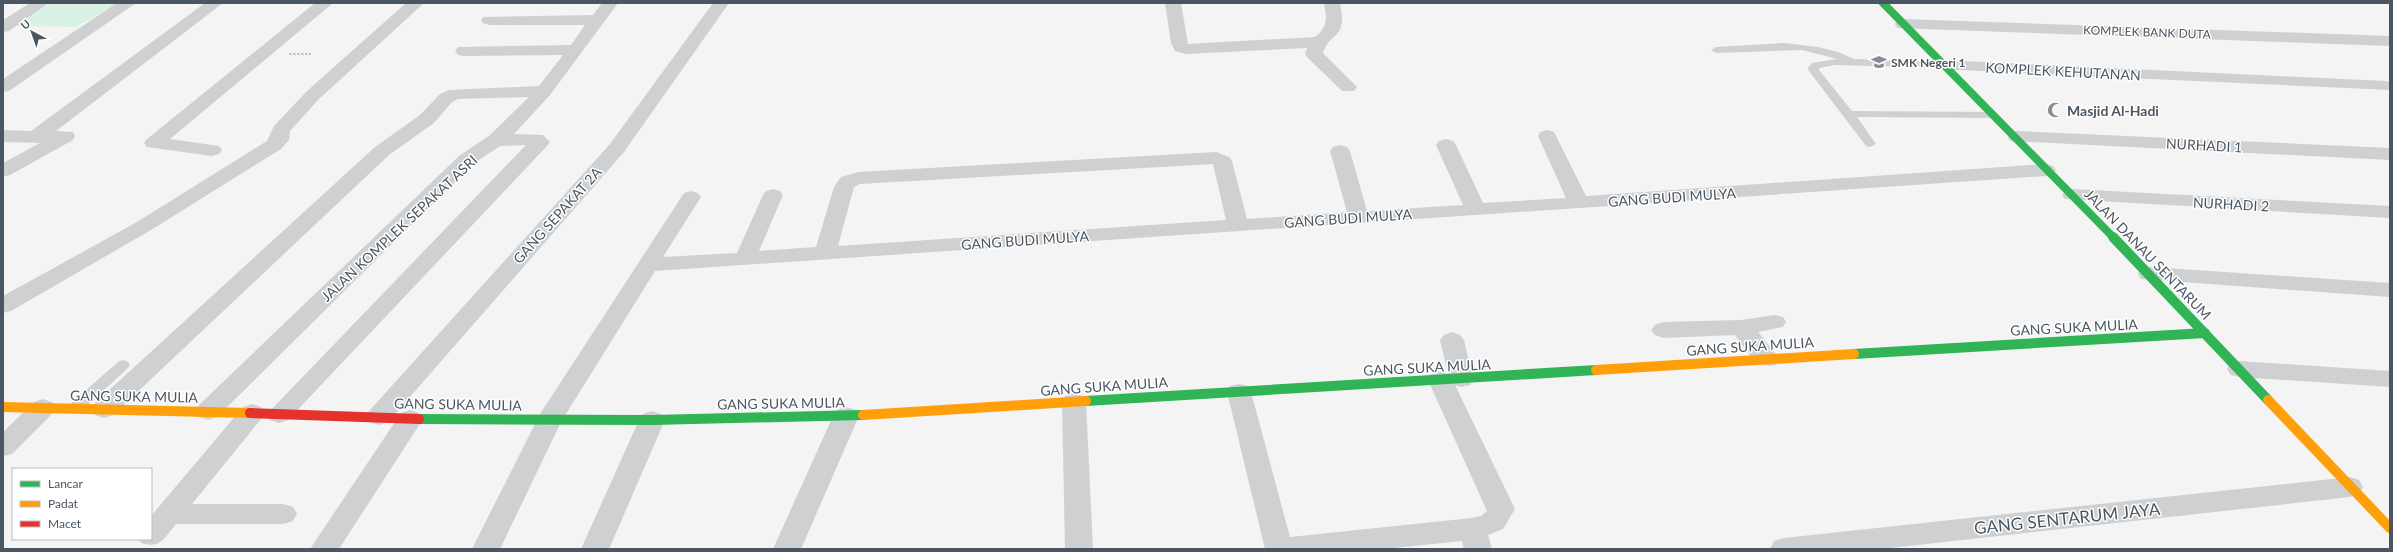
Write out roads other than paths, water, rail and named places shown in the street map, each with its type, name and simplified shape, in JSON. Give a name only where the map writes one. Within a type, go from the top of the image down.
[{"type":"street","points":[[3,27],[41,3]]},
{"type":"street","points":[[3,87],[128,3]]},
{"type":"street","points":[[35,137],[215,3]]},
{"type":"street","points":[[212,150],[154,143],[325,3]]},
{"type":"street","points":[[3,306],[144,226],[274,146],[279,140],[281,130],[313,95],[416,3]]},
{"type":"street","name":"JALAN KOMPLEK SEPAKAT ASRI","points":[[208,411],[466,160],[496,140],[544,91],[610,3]]},
{"type":"street","name":"GANG SEPAKAT 2A","points":[[379,416],[617,148],[721,3]]},
{"type":"street","points":[[1173,3],[1179,43],[1181,47],[1186,49],[1322,42]]},
{"type":"street","points":[[1332,3],[1336,19],[1332,31],[1315,48],[1314,54],[1348,87]]},
{"type":"street","name":"JALAN DANAU SENTARUM","points":[[1883,3],[1942,65],[2017,137],[2046,170],[2149,274],[2350,487],[2388,525]]},
{"type":"street","points":[[489,20],[597,20]]},
{"type":"street","name":"KOMPLEK BANK DUTA","points":[[1904,24],[2390,41]]},
{"type":"street","points":[[464,51],[574,50]]},
{"type":"street","name":"KOMPLEK KEHUTANAN","points":[[1942,65],[2385,86]]},
{"type":"street","points":[[104,409],[382,151],[427,119],[448,97],[455,94],[544,91]]},
{"type":"street","points":[[3,136],[66,136],[3,171]]},
{"type":"street","points":[[1547,136],[1579,203]]},
{"type":"street","name":"NURHADI 1","points":[[2017,137],[2390,154]]},
{"type":"street","points":[[279,414],[540,142],[536,139],[496,140]]},
{"type":"street","points":[[1446,145],[1476,210]]},
{"type":"street","points":[[1340,151],[1359,218]]},
{"type":"street","points":[[825,253],[844,187],[848,181],[859,178],[1216,158],[1222,161],[1238,226]]},
{"type":"street","name":"GANG BUDI MULYA","points":[[650,264],[1359,218],[2046,170]]},
{"type":"street","points":[[745,258],[773,195]]},
{"type":"street","name":"NURHADI 2","points":[[2072,195],[2390,212]]},
{"type":"street","points":[[486,549],[550,420],[691,197]]},
{"type":"street","points":[[2149,274],[2390,290]]},
{"type":"street","points":[[1663,330],[1742,327],[1775,322]]},
{"type":"street","points":[[1742,327],[1768,359]]},
{"type":"street","name":"GANG SUKA MULIA","points":[[3,407],[379,416],[410,419],[652,420],[846,416],[2205,333]]},
{"type":"street","points":[[1284,549],[1475,539],[1487,526],[1494,522],[1501,510],[1451,380],[1452,340]]},
{"type":"street","points":[[2239,369],[2390,379]]},
{"type":"street","points":[[1239,392],[1279,549]]},
{"type":"street","points":[[1074,402],[1079,549]]},
{"type":"street","points":[[3,447],[43,408]]},
{"type":"street","points":[[152,534],[252,413]]},
{"type":"street","points":[[787,549],[846,416]]},
{"type":"street","points":[[324,549],[410,419]]},
{"type":"street","points":[[594,549],[652,420]]},
{"type":"street","name":"GANG SENTARUM JAYA","points":[[1784,549],[2350,487]]},
{"type":"street","points":[[169,514],[284,514]]},
{"type":"street","points":[[140,549],[147,540]]},
{"type":"lane","points":[[1716,50],[1803,47],[1840,55],[1855,63]]},
{"type":"lane","name":"KOMPLEK KEHUTANAN","points":[[1870,144],[1813,68],[1824,63],[1942,65]]},
{"type":"lane","points":[[1849,114],[1994,115]]},
{"type":"lane","points":[[74,409],[123,365]]},
{"type":"place","name":"SMK Negeri 1","points":[[1879,62]]},
{"type":"place","name":"Masjid Al-Hadi","points":[[2055,110]]}]
